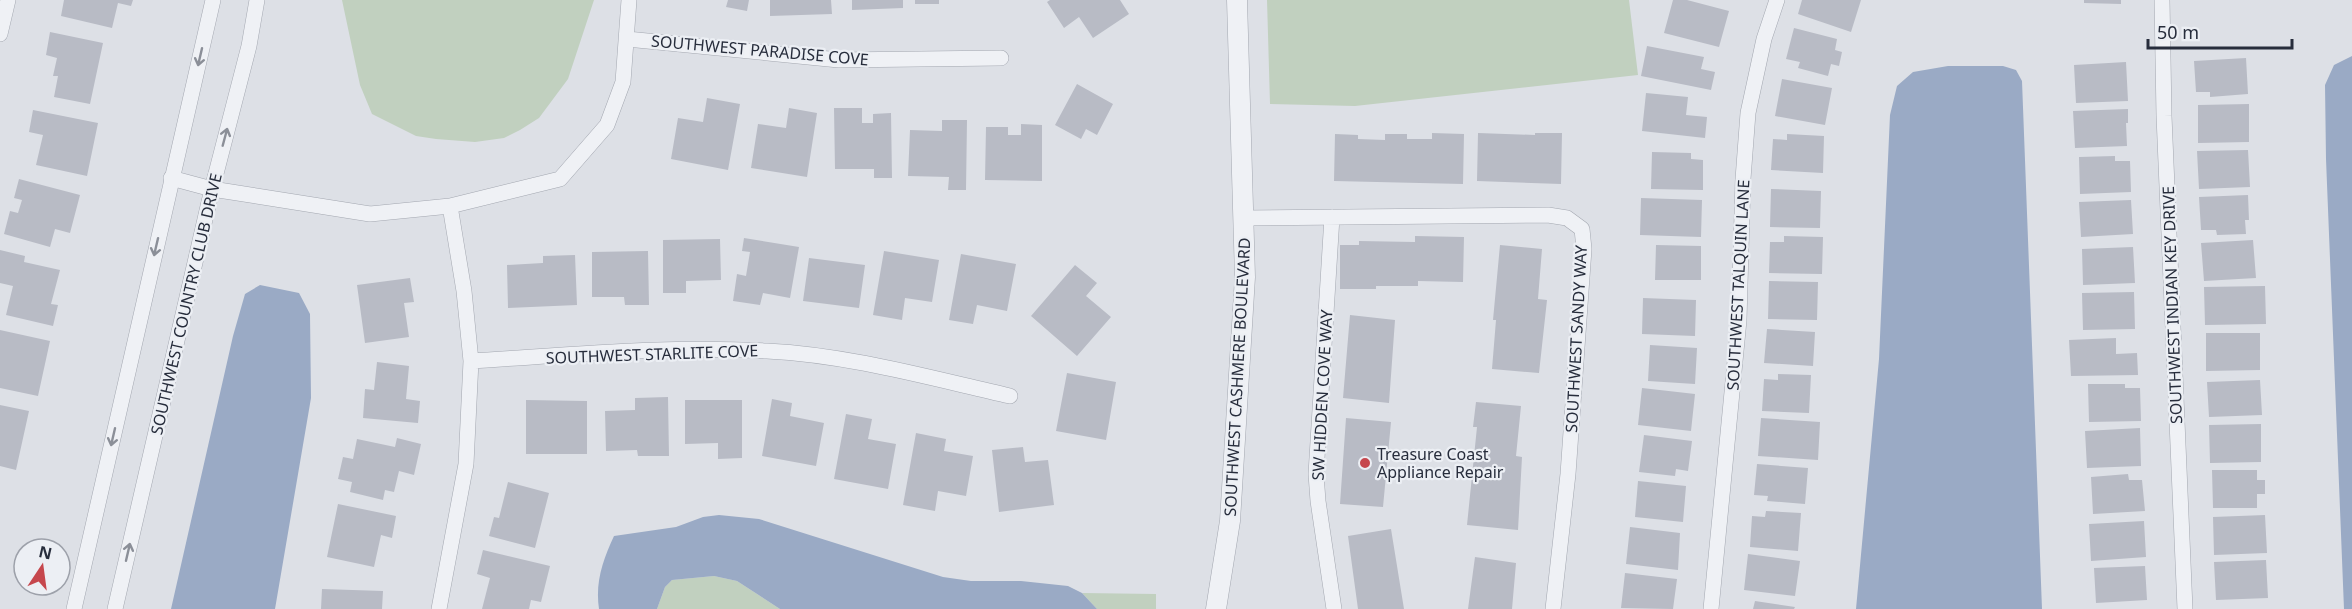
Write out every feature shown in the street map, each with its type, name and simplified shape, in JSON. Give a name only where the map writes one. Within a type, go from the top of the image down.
[{"type":"street","points":[[0,34],[8,0]]},
{"type":"street","points":[[74,609],[213,0]]},
{"type":"street","name":"SOUTHWEST COUNTRY CLUB DRIVE","points":[[115,609],[212,189],[249,46],[257,0]]},
{"type":"street","points":[[171,177],[212,189],[370,214],[450,206],[560,180],[607,125],[623,82],[629,0]]},
{"type":"street","name":"SOUTHWEST CASHMERE BOULEVARD","points":[[1216,609],[1230,521],[1245,277],[1237,0]]},
{"type":"street","name":"SOUTHWEST TALQUIN LANE","points":[[1711,609],[1739,320],[1743,179],[1748,113],[1764,39],[1777,0]]},
{"type":"street","name":"SOUTHWEST INDIAN KEY DRIVE","points":[[2162,0],[2164,116],[2185,609]]},
{"type":"street","name":"SOUTHWEST PARADISE COVE","points":[[627,39],[839,60],[1001,58]]},
{"type":"street","points":[[439,609],[466,464],[471,361],[465,291],[450,206]]},
{"type":"street","name":"SOUTHWEST SANDY WAY","points":[[1244,218],[1548,215],[1567,218],[1582,229],[1584,249],[1568,474],[1553,609]]},
{"type":"street","name":"SW HIDDEN COVE WAY","points":[[1332,217],[1317,474],[1318,501],[1334,609]]},
{"type":"street","name":"SOUTHWEST STARLITE COVE","points":[[471,361],[661,351],[768,351],[860,363],[1010,396]]},
{"type":"green space","points":[[342,0],[594,0],[568,79],[539,118],[504,138],[475,142],[416,136],[372,114],[360,85]]},
{"type":"green space","points":[[1267,0],[1629,0],[1638,75],[1355,106],[1270,104]]},
{"type":"green space","points":[[714,576],[737,581],[780,609],[657,609],[665,587],[672,580]]},
{"type":"green space","points":[[1082,593],[1156,594],[1156,609],[1097,609]]},
{"type":"water","points":[[2352,56],[2352,609],[2344,609],[2325,85],[2334,65]]},
{"type":"water","points":[[1948,66],[2003,66],[2016,70],[2022,81],[2042,609],[1856,609],[1879,359],[1890,115],[1897,86],[1913,72]]},
{"type":"water","points":[[260,285],[299,293],[310,314],[311,398],[275,609],[171,609],[233,336],[245,294]]},
{"type":"water","points":[[719,515],[759,519],[943,577],[971,581],[1021,581],[1068,586],[1082,593],[1097,609],[780,609],[737,581],[714,576],[672,580],[665,587],[657,609],[599,609],[598,590],[601,571],[614,536],[676,527],[703,517]]},
{"type":"building","points":[[64,0],[133,0],[131,6],[118,3],[112,28],[61,16]]},
{"type":"building","points":[[728,0],[749,0],[747,11],[726,7]]},
{"type":"building","points":[[770,0],[831,0],[832,14],[770,16]]},
{"type":"building","points":[[852,0],[903,0],[903,8],[852,10]]},
{"type":"building","points":[[915,0],[939,0],[939,4],[915,4]]},
{"type":"building","points":[[1050,0],[1120,0],[1129,14],[1093,38],[1079,17],[1064,28],[1047,2]]},
{"type":"building","points":[[1673,0],[1687,0],[1729,11],[1719,47],[1664,33]]},
{"type":"building","points":[[1802,0],[1861,0],[1851,32],[1798,14]]},
{"type":"building","points":[[2084,0],[2121,0],[2121,4],[2084,3]]},
{"type":"building","points":[[1794,28],[1837,39],[1835,50],[1842,52],[1839,66],[1831,64],[1828,76],[1798,68],[1800,62],[1786,59]]},
{"type":"building","points":[[50,32],[103,43],[90,104],[54,97],[58,76],[53,76],[57,58],[46,55]]},
{"type":"building","points":[[1647,46],[1704,57],[1701,69],[1715,72],[1711,90],[1641,76]]},
{"type":"building","points":[[2246,58],[2248,94],[2210,97],[2210,92],[2196,92],[2194,61]]},
{"type":"building","points":[[2126,62],[2128,101],[2076,103],[2074,65]]},
{"type":"building","points":[[1782,79],[1832,88],[1825,125],[1775,116]]},
{"type":"building","points":[[1077,84],[1113,104],[1097,135],[1086,129],[1081,139],[1055,125]]},
{"type":"building","points":[[1646,93],[1688,97],[1686,115],[1707,117],[1705,138],[1642,131]]},
{"type":"building","points":[[707,98],[740,104],[728,170],[671,159],[678,118],[703,122]]},
{"type":"building","points":[[2249,104],[2249,142],[2198,143],[2198,105]]},
{"type":"building","points":[[789,108],[817,113],[807,177],[751,168],[758,124],[786,128]]},
{"type":"building","points":[[834,108],[862,108],[862,123],[873,123],[873,114],[891,113],[892,178],[874,178],[874,169],[835,169]]},
{"type":"building","points":[[2128,109],[2127,146],[2075,148],[2073,111]]},
{"type":"building","points":[[33,110],[98,123],[87,176],[36,165],[43,135],[29,132]]},
{"type":"building","points":[[942,120],[967,120],[966,190],[948,190],[949,177],[908,176],[910,130],[942,131]]},
{"type":"building","points":[[1021,124],[1042,125],[1042,181],[985,180],[986,127],[1008,127],[1008,135],[1021,135]]},
{"type":"building","points":[[1432,133],[1464,134],[1463,184],[1334,181],[1335,134],[1358,135],[1358,139],[1385,140],[1385,134],[1407,134],[1407,139],[1432,139]]},
{"type":"building","points":[[1478,133],[1535,135],[1535,133],[1562,133],[1561,184],[1477,181]]},
{"type":"building","points":[[1787,134],[1824,136],[1823,173],[1771,170],[1773,139],[1787,140]]},
{"type":"building","points":[[2248,150],[2250,187],[2199,189],[2197,151]]},
{"type":"building","points":[[1652,152],[1691,153],[1691,159],[1703,160],[1703,190],[1651,189]]},
{"type":"building","points":[[2115,156],[2115,161],[2130,161],[2131,192],[2080,194],[2079,157]]},
{"type":"building","points":[[19,179],[80,195],[70,233],[55,229],[50,247],[4,234],[10,211],[18,213],[22,200],[14,198]]},
{"type":"building","points":[[1771,189],[1821,191],[1820,228],[1770,227]]},
{"type":"building","points":[[2248,195],[2249,220],[2245,220],[2246,234],[2217,235],[2216,230],[2201,230],[2199,197]]},
{"type":"building","points":[[1641,198],[1702,200],[1701,237],[1640,235]]},
{"type":"building","points":[[2131,200],[2133,234],[2081,237],[2079,202]]},
{"type":"building","points":[[1415,236],[1464,237],[1463,282],[1418,281],[1418,286],[1340,289],[1340,245],[1359,245],[1359,241],[1415,242]]},
{"type":"building","points":[[1784,236],[1823,237],[1822,274],[1769,273],[1770,242],[1784,242]]},
{"type":"building","points":[[744,238],[799,247],[790,298],[763,293],[760,305],[733,301],[737,274],[746,276],[750,252],[742,251]]},
{"type":"building","points":[[720,239],[721,280],[686,281],[686,293],[663,293],[663,240]]},
{"type":"building","points":[[2253,240],[2256,278],[2204,281],[2201,243]]},
{"type":"building","points":[[1500,245],[1542,249],[1538,299],[1547,300],[1539,373],[1492,369],[1496,320],[1493,320]]},
{"type":"building","points":[[1656,245],[1701,246],[1701,280],[1655,280]]},
{"type":"building","points":[[2133,247],[2135,283],[2083,285],[2082,249]]},
{"type":"building","points":[[0,250],[25,256],[24,262],[60,270],[51,304],[58,305],[53,326],[6,315],[13,286],[0,283]]},
{"type":"building","points":[[648,251],[649,305],[625,305],[624,297],[592,297],[592,252]]},
{"type":"building","points":[[884,251],[939,260],[932,302],[905,298],[902,320],[873,315]]},
{"type":"building","points":[[961,254],[1016,264],[1007,311],[977,305],[973,324],[949,320]]},
{"type":"building","points":[[575,255],[577,305],[508,308],[507,265],[543,263],[543,256]]},
{"type":"building","points":[[809,258],[865,265],[859,308],[803,301]]},
{"type":"building","points":[[1075,265],[1097,283],[1086,296],[1111,317],[1077,356],[1031,316]]},
{"type":"building","points":[[410,278],[414,302],[404,303],[409,337],[365,343],[357,285]]},
{"type":"building","points":[[1769,281],[1818,282],[1817,320],[1768,319]]},
{"type":"building","points":[[2265,286],[2266,324],[2205,325],[2204,287]]},
{"type":"building","points":[[2134,292],[2135,329],[2083,330],[2082,293]]},
{"type":"building","points":[[1643,298],[1696,300],[1695,336],[1642,334]]},
{"type":"building","points":[[1350,315],[1395,320],[1389,403],[1343,398]]},
{"type":"building","points":[[1767,329],[1815,332],[1813,366],[1764,363]]},
{"type":"building","points":[[0,330],[50,341],[38,396],[0,388]]},
{"type":"building","points":[[2206,333],[2260,333],[2260,370],[2206,371]]},
{"type":"building","points":[[2116,338],[2116,354],[2137,353],[2138,375],[2071,376],[2069,340]]},
{"type":"building","points":[[1650,345],[1697,348],[1695,384],[1648,381]]},
{"type":"building","points":[[377,362],[409,366],[406,399],[420,401],[418,423],[363,418],[365,389],[374,390]]},
{"type":"building","points":[[1067,373],[1116,382],[1106,440],[1056,431]]},
{"type":"building","points":[[1778,374],[1811,375],[1809,413],[1762,411],[1764,379],[1778,380]]},
{"type":"building","points":[[2260,380],[2262,415],[2209,417],[2207,382]]},
{"type":"building","points":[[2088,384],[2125,384],[2125,388],[2140,388],[2141,421],[2089,422]]},
{"type":"building","points":[[1642,388],[1695,394],[1691,431],[1638,425]]},
{"type":"building","points":[[668,397],[669,456],[638,456],[637,450],[606,451],[605,411],[635,410],[635,398]]},
{"type":"building","points":[[772,399],[792,403],[790,416],[824,423],[816,466],[762,456]]},
{"type":"building","points":[[526,400],[587,401],[587,454],[526,454]]},
{"type":"building","points":[[685,400],[742,400],[742,458],[718,459],[718,443],[685,444]]},
{"type":"building","points":[[1476,402],[1521,406],[1516,456],[1522,457],[1518,530],[1467,525],[1477,427],[1473,427]]},
{"type":"building","points":[[0,405],[29,411],[16,470],[0,466]]},
{"type":"building","points":[[846,414],[872,419],[868,439],[896,444],[888,489],[834,479]]},
{"type":"building","name":"Treasure Coast Appliance Repair","points":[[1346,418],[1391,422],[1383,507],[1340,504]]},
{"type":"building","points":[[1761,418],[1820,422],[1818,460],[1758,456]]},
{"type":"building","points":[[2261,424],[2261,462],[2210,463],[2209,425]]},
{"type":"building","points":[[2140,428],[2141,466],[2087,468],[2085,431]]},
{"type":"building","points":[[916,433],[946,439],[944,451],[973,456],[966,496],[938,491],[935,511],[903,505]]},
{"type":"building","points":[[1644,435],[1692,441],[1688,471],[1676,469],[1675,476],[1639,472]]},
{"type":"building","points":[[397,438],[421,444],[414,475],[399,471],[394,492],[385,490],[383,500],[350,492],[352,482],[338,479],[343,457],[353,459],[357,439],[395,447]]},
{"type":"building","points":[[1023,447],[1025,462],[1048,460],[1054,505],[999,512],[992,450]]},
{"type":"building","points":[[1757,464],[1808,468],[1805,504],[1767,501],[1768,496],[1754,495]]},
{"type":"building","points":[[2212,470],[2257,470],[2257,480],[2265,480],[2265,494],[2257,494],[2257,508],[2213,508]]},
{"type":"building","points":[[2128,474],[2129,480],[2142,480],[2145,511],[2093,514],[2091,477]]},
{"type":"building","points":[[1638,481],[1686,486],[1683,522],[1635,517]]},
{"type":"building","points":[[508,482],[549,493],[535,548],[489,536],[494,517],[499,518]]},
{"type":"building","points":[[338,504],[396,516],[392,538],[381,535],[374,567],[327,557]]},
{"type":"building","points":[[1766,511],[1801,513],[1798,551],[1750,547],[1752,516],[1765,517]]},
{"type":"building","points":[[2265,515],[2267,553],[2214,555],[2213,517]]},
{"type":"building","points":[[2144,521],[2146,557],[2091,561],[2089,524]]},
{"type":"building","points":[[1630,527],[1680,533],[1678,570],[1626,564]]},
{"type":"building","points":[[1391,529],[1404,609],[1358,609],[1348,536]]},
{"type":"building","points":[[483,550],[550,566],[541,602],[531,600],[529,609],[482,609],[490,578],[477,574]]},
{"type":"building","points":[[1748,554],[1800,561],[1795,596],[1744,590]]},
{"type":"building","points":[[1475,557],[1516,563],[1512,609],[1468,609]]},
{"type":"building","points":[[2266,560],[2268,598],[2216,600],[2214,562]]},
{"type":"building","points":[[2145,566],[2147,600],[2096,603],[2094,568]]},
{"type":"building","points":[[1625,573],[1677,579],[1673,609],[1621,608]]},
{"type":"building","points":[[322,589],[383,591],[382,609],[321,609]]},
{"type":"building","points":[[1755,601],[1795,607],[1794,609],[1753,609]]},
{"type":"place","name":"Treasure Coast Appliance Repair","points":[[1365,463]]}]
